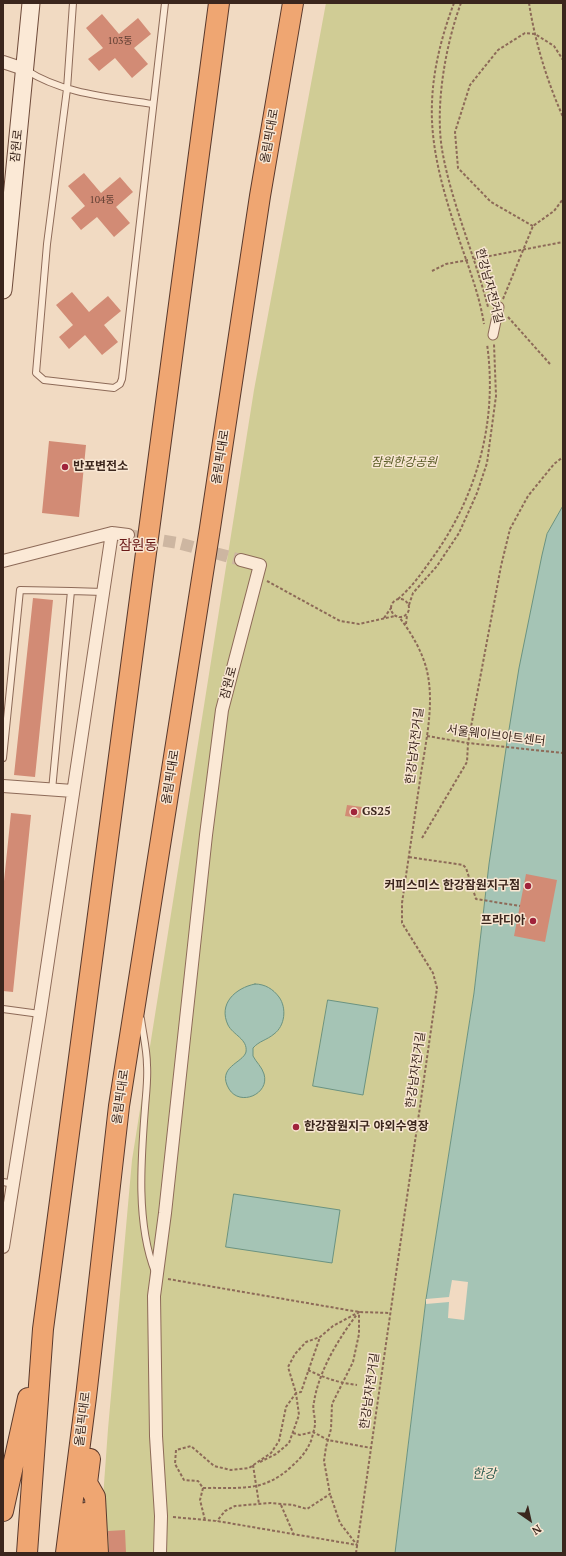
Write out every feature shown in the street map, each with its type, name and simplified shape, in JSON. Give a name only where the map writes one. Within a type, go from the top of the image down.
[{"type":"highway","points":[[27,1553],[43,1329],[219,3]]},
{"type":"highway","name":"올림픽대로","points":[[66,1553],[86,1397],[119,1106],[210,528],[260,196],[293,3]]},
{"type":"highway","points":[[3,1511],[43,1329]]},
{"type":"highway","points":[[83,1553],[83,1532],[90,1453],[86,1397]]},
{"type":"highway","points":[[88,1483],[95,1497],[98,1553]]},
{"type":"main road","name":"잠원로","points":[[3,284],[31,3]]},
{"type":"street","points":[[3,62],[24,70]]},
{"type":"street","points":[[490,338],[499,308]]},
{"type":"street","points":[[3,1248],[8,1183],[40,1014],[112,533]]},
{"type":"street","points":[[3,561],[112,533],[128,535]]},
{"type":"street","points":[[241,560],[260,565],[257,576]]},
{"type":"street","name":"잠원로","points":[[160,1553],[161,1516],[156,1429],[154,1296],[222,710],[257,576]]},
{"type":"street","points":[[3,786],[73,791]]},
{"type":"lane","points":[[73,3],[67,89],[47,244],[36,373],[44,380],[114,388],[120,384],[122,379],[152,104],[165,3]]},
{"type":"lane","points":[[24,70],[40,80],[67,89],[152,104]]},
{"type":"lane","points":[[3,758],[20,590],[103,592]]},
{"type":"lane","points":[[52,790],[70,591]]},
{"type":"lane","points":[[137,995],[148,1064],[143,1128],[142,1189],[145,1234],[150,1258],[157,1277]]},
{"type":"lane","points":[[3,1009],[40,1014]]},
{"type":"path","name":"한강남자전거길","points":[[454,3],[443,33],[437,63],[432,98],[432,128],[444,192],[468,260],[481,306],[484,327]]},
{"type":"path","name":"한강남자전거길","points":[[461,3],[445,65],[440,105],[440,134],[442,155],[450,188],[474,259],[488,307]]},
{"type":"path","points":[[529,3],[535,34],[554,97],[563,117]]},
{"type":"path","points":[[533,226],[491,202],[458,168],[455,132],[470,85],[498,50],[525,33],[535,34],[554,46],[563,60]]},
{"type":"path","points":[[550,364],[499,308],[533,226],[554,211],[563,199]]},
{"type":"path","points":[[474,259],[563,242]]},
{"type":"path","points":[[432,270],[446,264],[468,260]]},
{"type":"path","name":"한강남자전거길","points":[[398,599],[406,592],[424,570],[458,519],[481,461],[487,429],[490,389],[490,338]]},
{"type":"path","name":"한강남자전거길","points":[[409,605],[413,593],[437,566],[459,533],[477,493],[487,462],[496,396],[495,358],[490,338]]},
{"type":"path","points":[[422,838],[467,762],[468,743],[501,566],[510,529],[528,496],[554,464],[563,457]]},
{"type":"path","points":[[481,461],[487,462]]},
{"type":"path","points":[[257,576],[340,620],[359,624],[384,618],[407,615]]},
{"type":"path","points":[[384,618],[393,602],[398,599],[403,599],[409,605],[410,610],[407,615],[406,625]]},
{"type":"path","points":[[391,608],[395,616]]},
{"type":"path","name":"한강남자전거길","points":[[356,1553],[437,988],[433,973],[402,923],[402,903],[427,736],[430,702],[427,670],[406,625],[399,617]]},
{"type":"path","name":"서울웨이브아트센터","points":[[427,736],[468,743],[563,753]]},
{"type":"path","points":[[409,857],[463,865],[466,868],[476,899],[520,906]]},
{"type":"path","points":[[157,1277],[359,1312],[390,1313]]},
{"type":"path","points":[[253,1465],[276,1454],[288,1443],[293,1433],[299,1415],[296,1393],[288,1367],[295,1354],[306,1342],[320,1337],[333,1326],[359,1312]]},
{"type":"path","points":[[203,1488],[256,1487],[270,1483],[282,1476],[296,1463],[307,1450],[313,1432],[315,1424],[313,1402],[326,1364],[343,1332],[359,1312]]},
{"type":"path","points":[[357,1545],[340,1523],[330,1494],[324,1461],[331,1428],[332,1404],[353,1362],[359,1334],[359,1312]]},
{"type":"path","points":[[204,1520],[200,1500],[203,1488],[198,1481],[184,1480],[175,1464],[176,1450],[191,1446],[214,1466],[231,1470],[249,1468],[271,1453],[279,1441],[286,1407],[296,1393],[301,1392],[320,1337]]},
{"type":"path","points":[[308,1370],[343,1383],[357,1385]]},
{"type":"path","points":[[293,1433],[300,1435],[313,1432],[328,1440],[371,1448]]},
{"type":"path","points":[[253,1465],[259,1504]]},
{"type":"path","points":[[217,1521],[225,1511],[235,1506],[270,1503],[293,1505],[307,1509],[330,1494]]},
{"type":"path","points":[[281,1505],[294,1535]]},
{"type":"path","points":[[161,1516],[217,1521],[357,1545]]},
{"type":"green space","name":"잠원한강공원","points":[[326,3],[563,3],[563,506],[489,864],[474,993],[426,1299],[395,1553],[99,1553],[108,1429],[132,1160],[254,390]]},
{"type":"water","name":"한강","points":[[563,506],[563,1553],[395,1553],[426,1299],[474,993],[489,864],[507,742],[519,668],[542,555],[547,534]]},
{"type":"water","points":[[255,984],[265,986],[277,994],[282,1001],[284,1017],[278,1031],[253,1048],[253,1056],[264,1074],[265,1081],[263,1087],[253,1096],[240,1097],[229,1089],[226,1082],[226,1075],[232,1066],[244,1056],[246,1048],[243,1040],[233,1032],[228,1025],[225,1017],[225,1010],[230,998],[235,993]]},
{"type":"water","points":[[328,1000],[378,1008],[363,1095],[313,1086]]},
{"type":"water","points":[[234,1194],[340,1210],[332,1263],[226,1247]]},
{"type":"pier","points":[[452,1280],[468,1282],[464,1320],[448,1318],[449,1302],[426,1304],[426,1299],[449,1297]]},
{"type":"building","points":[[102,14],[119,34],[138,18],[151,34],[134,48],[148,64],[132,78],[115,58],[99,71],[88,59],[103,48],[86,28]]},
{"type":"building","points":[[84,173],[101,193],[120,177],[133,192],[116,207],[130,223],[114,237],[97,217],[81,230],[71,218],[85,206],[68,186]]},
{"type":"building","points":[[72,292],[89,312],[108,296],[121,311],[104,325],[118,342],[102,355],[85,335],[69,349],[59,337],[73,325],[56,305]]},
{"type":"building","name":"반포변전소","points":[[49,441],[86,445],[79,517],[42,513]]},
{"type":"building","points":[[33,598],[53,600],[35,777],[14,775]]},
{"type":"building","name":"GS25","points":[[347,805],[362,807],[360,818],[345,816]]},
{"type":"building","points":[[11,813],[31,815],[13,992],[3,991],[3,891]]},
{"type":"building","name":"프라디아","points":[[526,874],[557,880],[545,942],[514,936]]},
{"type":"building","points":[[125,1530],[126,1553],[109,1553],[108,1531]]},
{"type":"tunnel","points":[[128,535],[178,543],[241,560]]},
{"type":"place","name":"반포변전소","points":[[65,467]]},
{"type":"place","name":"GS25","points":[[354,812]]},
{"type":"place","name":"커피스미스 한강잠원지구점","points":[[528,886]]},
{"type":"place","name":"프라디아","points":[[533,921]]},
{"type":"place","name":"한강잠원지구 야외수영장","points":[[296,1127]]},
{"type":"district","name":"잠원동","points":[[138,546]]}]
